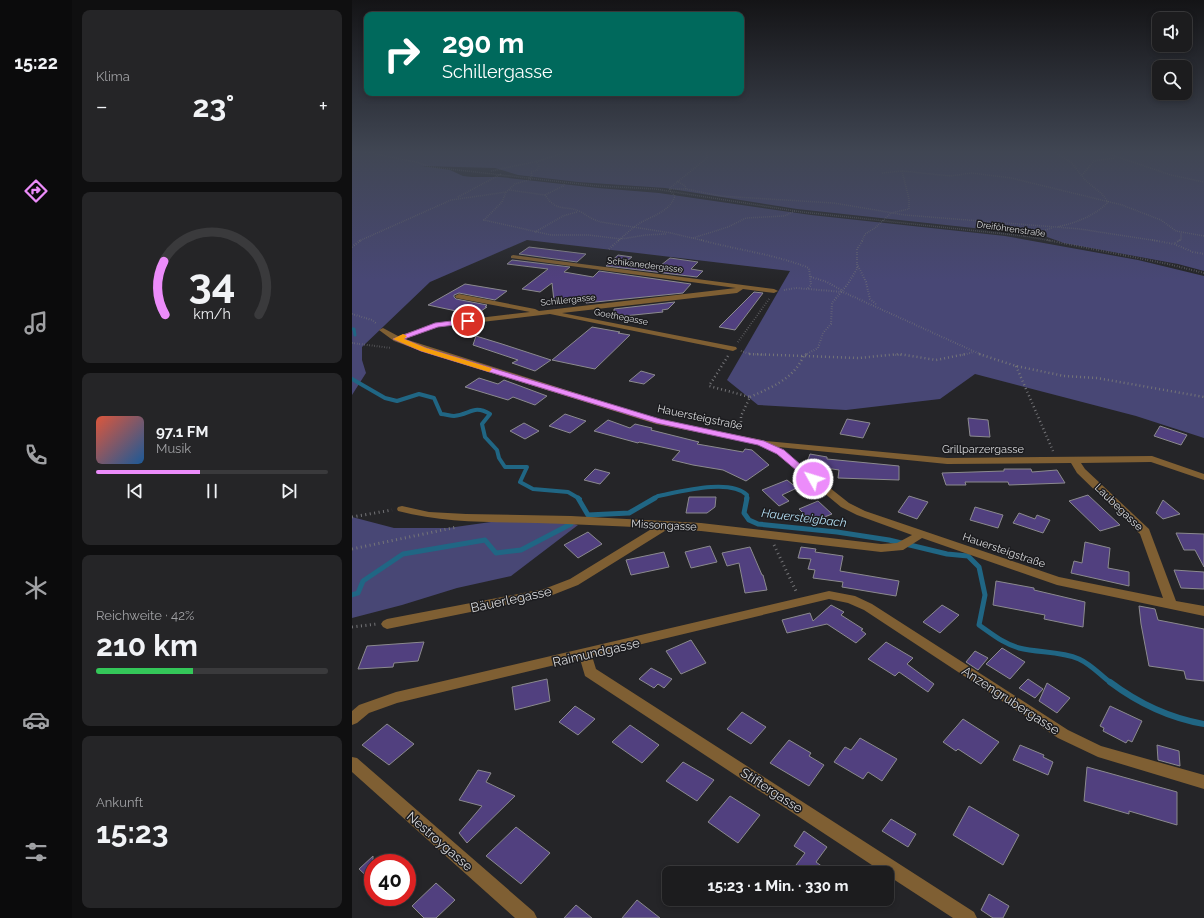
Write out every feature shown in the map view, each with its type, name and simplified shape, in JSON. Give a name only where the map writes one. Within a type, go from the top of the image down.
[{"type":"street","name":"Schikanedergasse","points":[[513,257],[774,291]]},
{"type":"street","name":"Schillergasse","points":[[397,339],[437,325],[737,291],[741,287]]},
{"type":"street","name":"Goethegasse","points":[[459,296],[733,349]]},
{"type":"street","name":"Hauersteigstraße","points":[[383,330],[397,339],[424,349],[659,422],[761,442],[780,452],[845,505],[861,513],[918,535],[1057,581],[1204,611]]},
{"type":"street","name":"Grillparzergasse","points":[[761,442],[931,461],[1152,459],[1204,477]]},
{"type":"street","name":"Laubegasse","points":[[1075,460],[1081,472],[1145,532],[1171,604]]},
{"type":"street","name":"Missongasse","points":[[402,509],[429,515],[466,518],[701,527],[881,548],[899,547],[918,535]]},
{"type":"street","name":"Bäuerlegasse","points":[[387,624],[546,594],[574,582],[666,525]]},
{"type":"street","name":"Raimundgasse","points":[[352,719],[364,709],[396,698],[829,595]]},
{"type":"street","name":"Anzengrubergasse","points":[[829,595],[851,599],[868,607],[1070,737],[1098,751],[1204,782]]},
{"type":"street","name":"Stiftergasse","points":[[585,654],[590,672],[968,918]]},
{"type":"street","name":"Nestroygasse","points":[[352,763],[528,918]]},
{"type":"path","points":[[352,246],[463,195]]},
{"type":"path","points":[[451,200],[486,195]]},
{"type":"path","points":[[505,195],[502,202],[484,220],[551,235],[621,239],[671,233]]},
{"type":"path","points":[[546,195],[551,204],[562,208],[580,211],[590,219],[671,233],[715,244],[746,249],[797,263],[810,268],[811,285],[807,289]]},
{"type":"path","points":[[609,249],[635,227],[671,204],[675,196],[674,195]]},
{"type":"path","name":"Dreiföhrenstraße","points":[[699,195],[796,211],[1024,236],[1168,264],[1204,273]]},
{"type":"path","points":[[714,195],[834,202],[891,213],[1080,229],[1174,244],[1193,252],[1204,254]]},
{"type":"path","points":[[879,307],[870,299],[866,282],[858,266],[856,257],[858,247],[864,241],[865,234],[875,228],[891,213],[909,209],[910,200],[908,195]]},
{"type":"path","points":[[1079,195],[1108,202],[1161,220],[1181,233],[1204,236]]},
{"type":"path","points":[[1103,195],[1108,202]]},
{"type":"path","points":[[1024,236],[1069,224],[1100,210],[1108,202]]},
{"type":"path","points":[[535,232],[563,216],[580,211]]},
{"type":"path","points":[[692,238],[728,227],[746,218],[784,216],[796,211]]},
{"type":"path","points":[[1174,244],[1181,240],[1181,233]]},
{"type":"path","points":[[844,292],[796,288],[774,291],[708,386],[750,397],[787,380],[801,365],[804,355],[818,348],[823,333],[831,324],[832,303],[844,292],[858,266]]},
{"type":"path","points":[[811,277],[819,278],[836,286],[844,292],[974,352],[1016,366],[1064,376],[1097,378],[1204,397]]},
{"type":"path","points":[[352,314],[372,320],[383,330]]},
{"type":"path","points":[[352,343],[398,349]]},
{"type":"path","points":[[733,349],[750,354],[859,358],[899,354],[936,360],[974,352]]},
{"type":"path","points":[[1016,366],[1057,460]]},
{"type":"path","points":[[741,438],[741,416],[750,397]]},
{"type":"path","points":[[352,517],[402,509]]},
{"type":"path","points":[[352,549],[460,527]]},
{"type":"path","points":[[769,535],[802,602]]},
{"type":"path","points":[[352,627],[387,624]]},
{"type":"shaded area","points":[[352,195],[672,195],[811,215],[1005,236],[1138,260],[1204,276],[1204,438],[1136,416],[975,374],[940,399],[846,410],[758,405],[727,380],[790,271],[527,240],[430,282],[362,347],[362,360],[366,373],[352,395]]},
{"type":"shaded area","points":[[708,195],[1204,195],[1204,271],[1178,264],[1064,243],[1047,237],[1046,233],[1030,230],[1013,231],[983,229],[797,209]]},
{"type":"shaded area","points":[[352,517],[394,528],[448,528],[505,520],[556,519],[578,525],[511,576],[457,588],[402,605],[352,618]]},
{"type":"building","points":[[529,247],[586,254],[577,262],[519,254]]},
{"type":"building","points":[[618,255],[632,257],[622,265],[656,269],[670,258],[698,262],[691,269],[703,271],[697,277],[606,266]]},
{"type":"building","points":[[512,260],[570,267],[564,272],[593,277],[599,271],[691,284],[683,293],[586,303],[585,298],[554,301],[552,283],[540,292],[522,289],[548,269],[507,264]]},
{"type":"building","points":[[465,284],[507,291],[495,300],[459,293],[454,295],[456,299],[487,305],[485,307],[487,307],[475,315],[428,305]]},
{"type":"building","points":[[754,292],[763,293],[735,330],[719,327]]},
{"type":"building","points":[[675,302],[668,309],[662,310],[663,312],[614,317],[614,309]]},
{"type":"building","points":[[592,327],[630,335],[595,369],[552,360]]},
{"type":"building","points":[[476,336],[551,360],[535,371],[512,363],[518,360],[473,345]]},
{"type":"building","points":[[641,371],[655,375],[644,384],[629,381]]},
{"type":"building","points":[[479,378],[498,384],[504,380],[547,396],[535,405],[513,397],[508,400],[465,387]]},
{"type":"building","points":[[565,414],[586,421],[570,433],[549,426]]},
{"type":"building","points":[[968,418],[988,420],[990,437],[970,436]]},
{"type":"building","points":[[847,419],[870,423],[863,438],[840,434]]},
{"type":"building","points":[[608,420],[630,428],[635,424],[652,428],[651,430],[699,442],[697,444],[743,452],[745,449],[752,450],[769,465],[746,481],[723,470],[672,460],[680,451],[638,443],[594,431]]},
{"type":"building","points":[[524,423],[539,431],[525,439],[510,431]]},
{"type":"building","points":[[1160,426],[1187,435],[1181,445],[1154,436]]},
{"type":"building","points":[[810,454],[827,457],[827,459],[899,466],[899,480],[838,478],[839,470],[806,465]]},
{"type":"building","points":[[595,469],[610,473],[600,484],[584,480]]},
{"type":"building","points":[[1004,469],[1031,469],[1032,472],[1057,470],[1065,483],[1009,485],[1008,482],[965,482],[966,485],[946,485],[942,473],[1004,471]]},
{"type":"building","points":[[787,480],[797,488],[782,495],[789,501],[779,506],[762,490]]},
{"type":"building","points":[[1088,495],[1120,525],[1100,531],[1069,501]]},
{"type":"building","points":[[909,496],[928,502],[917,519],[898,512]]},
{"type":"building","points":[[689,497],[716,497],[715,507],[707,513],[686,513]]},
{"type":"building","points":[[1163,500],[1180,514],[1163,519],[1156,513]]},
{"type":"building","points":[[818,501],[832,514],[812,522],[799,509]]},
{"type":"building","points":[[975,507],[1003,515],[998,528],[970,520]]},
{"type":"building","points":[[1019,513],[1035,519],[1037,515],[1050,520],[1043,533],[1013,523]]},
{"type":"building","points":[[588,532],[602,544],[578,558],[564,545]]},
{"type":"building","points":[[1176,533],[1204,534],[1204,567],[1195,550],[1184,550]]},
{"type":"building","points":[[1085,542],[1110,548],[1108,568],[1129,572],[1129,586],[1071,573],[1074,561],[1082,563]]},
{"type":"building","points":[[710,546],[717,562],[691,568],[685,552]]},
{"type":"building","points":[[750,547],[763,575],[767,590],[745,593],[739,563],[727,566],[722,553]]},
{"type":"building","points":[[801,547],[816,549],[815,552],[843,556],[840,571],[899,581],[896,596],[842,587],[843,582],[813,578],[815,570],[808,569],[811,559],[798,558]]},
{"type":"building","points":[[664,552],[669,567],[631,575],[626,560]]},
{"type":"building","points":[[1174,570],[1204,572],[1204,589],[1181,588]]},
{"type":"building","points":[[996,581],[1034,588],[1034,590],[1085,602],[1083,627],[1044,619],[1045,615],[993,605]]},
{"type":"building","points":[[831,605],[844,612],[841,615],[863,629],[861,630],[866,634],[856,643],[827,624],[787,633],[782,620],[810,613],[813,621]]},
{"type":"building","points":[[942,605],[959,615],[940,633],[923,622]]},
{"type":"building","points":[[1139,606],[1155,609],[1158,620],[1204,629],[1204,681],[1186,679],[1184,671],[1149,666]]},
{"type":"building","points":[[691,640],[706,663],[681,674],[666,651]]},
{"type":"building","points":[[424,642],[418,661],[394,663],[393,667],[358,669],[367,646]]},
{"type":"building","points":[[886,642],[913,658],[907,664],[934,684],[928,692],[899,672],[895,676],[868,659]]},
{"type":"building","points":[[1002,648],[1025,662],[1010,679],[986,664]]},
{"type":"building","points":[[975,651],[988,658],[978,670],[966,662]]},
{"type":"building","points":[[651,668],[672,679],[664,688],[658,684],[654,688],[639,679]]},
{"type":"building","points":[[547,679],[550,701],[515,710],[512,687]]},
{"type":"building","points":[[1028,679],[1043,689],[1035,698],[1019,688]]},
{"type":"building","points":[[1047,683],[1070,698],[1057,713],[1039,701]]},
{"type":"building","points":[[575,706],[595,719],[578,735],[559,722]]},
{"type":"building","points":[[1110,706],[1142,721],[1132,742],[1128,740],[1126,743],[1103,731],[1104,728],[1100,726]]},
{"type":"building","points":[[742,712],[766,727],[751,744],[727,729]]},
{"type":"building","points":[[963,719],[999,742],[981,764],[958,749],[956,751],[943,742]]},
{"type":"building","points":[[387,724],[414,744],[389,765],[362,745]]},
{"type":"building","points":[[630,725],[659,745],[642,763],[612,742]]},
{"type":"building","points":[[860,738],[897,759],[882,781],[868,772],[863,779],[834,762],[845,747],[851,750]]},
{"type":"building","points":[[789,740],[811,753],[809,756],[824,765],[809,786],[770,763]]},
{"type":"building","points":[[1020,745],[1044,755],[1043,757],[1053,762],[1048,775],[1013,760]]},
{"type":"building","points":[[1157,745],[1179,751],[1180,766],[1158,760]]},
{"type":"building","points":[[683,762],[714,780],[697,801],[666,781]]},
{"type":"building","points":[[1087,767],[1177,792],[1177,825],[1129,811],[1129,814],[1084,801]]},
{"type":"building","points":[[478,770],[491,773],[486,782],[515,796],[467,843],[459,833],[482,806],[459,800]]},
{"type":"building","points":[[730,796],[760,815],[738,843],[708,822]]},
{"type":"building","points":[[969,806],[1019,835],[1003,865],[953,835]]},
{"type":"building","points":[[891,819],[916,834],[908,847],[882,831]]},
{"type":"building","points":[[516,827],[550,853],[521,884],[486,856]]},
{"type":"building","points":[[804,831],[827,847],[816,862],[821,866],[795,866],[805,853],[794,846]]},
{"type":"building","points":[[364,864],[364,874],[359,869]]},
{"type":"building","points":[[436,883],[455,900],[436,918],[424,918],[412,906],[416,906],[416,902]]},
{"type":"building","points":[[989,894],[1009,906],[1003,918],[993,918],[981,910]]},
{"type":"building","points":[[637,900],[660,918],[622,918]]},
{"type":"building","points":[[576,905],[592,918],[564,918]]},
{"type":"waterway","name":"Hauersteigbach","points":[[352,329],[354,329],[355,335]]},
{"type":"waterway","name":"Hauersteigbach","points":[[352,379],[385,398],[397,401],[419,394],[434,398],[441,414],[454,416],[475,410],[484,411],[490,414],[482,424],[485,437],[497,450],[499,458],[505,467],[527,467],[520,482],[533,489],[568,492],[580,499]]},
{"type":"waterway","name":"Hauersteigbach","points":[[653,499],[658,496],[678,492],[717,487],[729,487],[739,490],[747,495],[746,499]]},
{"type":"waterway","name":"Hauersteigbach","points":[[578,498],[588,515],[629,513],[655,498]]},
{"type":"waterway","name":"Hauersteigbach","points":[[747,498],[744,513],[749,520],[758,524],[837,532],[889,540],[947,554],[968,556],[979,567],[985,595],[979,625],[1008,644],[1019,648],[1072,656],[1084,661],[1111,683]]},
{"type":"waterway","points":[[352,595],[358,593],[363,581],[403,554],[485,540],[496,553],[521,550],[571,524]]},
{"type":"waterway","name":"Hauersteigbach","points":[[1110,682],[1132,697],[1154,709],[1178,718],[1204,724]]},
{"type":"slow traffic","points":[[403,336],[397,339],[489,369]]},
{"type":"route","points":[[468,321],[437,325],[397,339],[424,349],[659,422],[761,442],[780,452],[813,479]]}]
